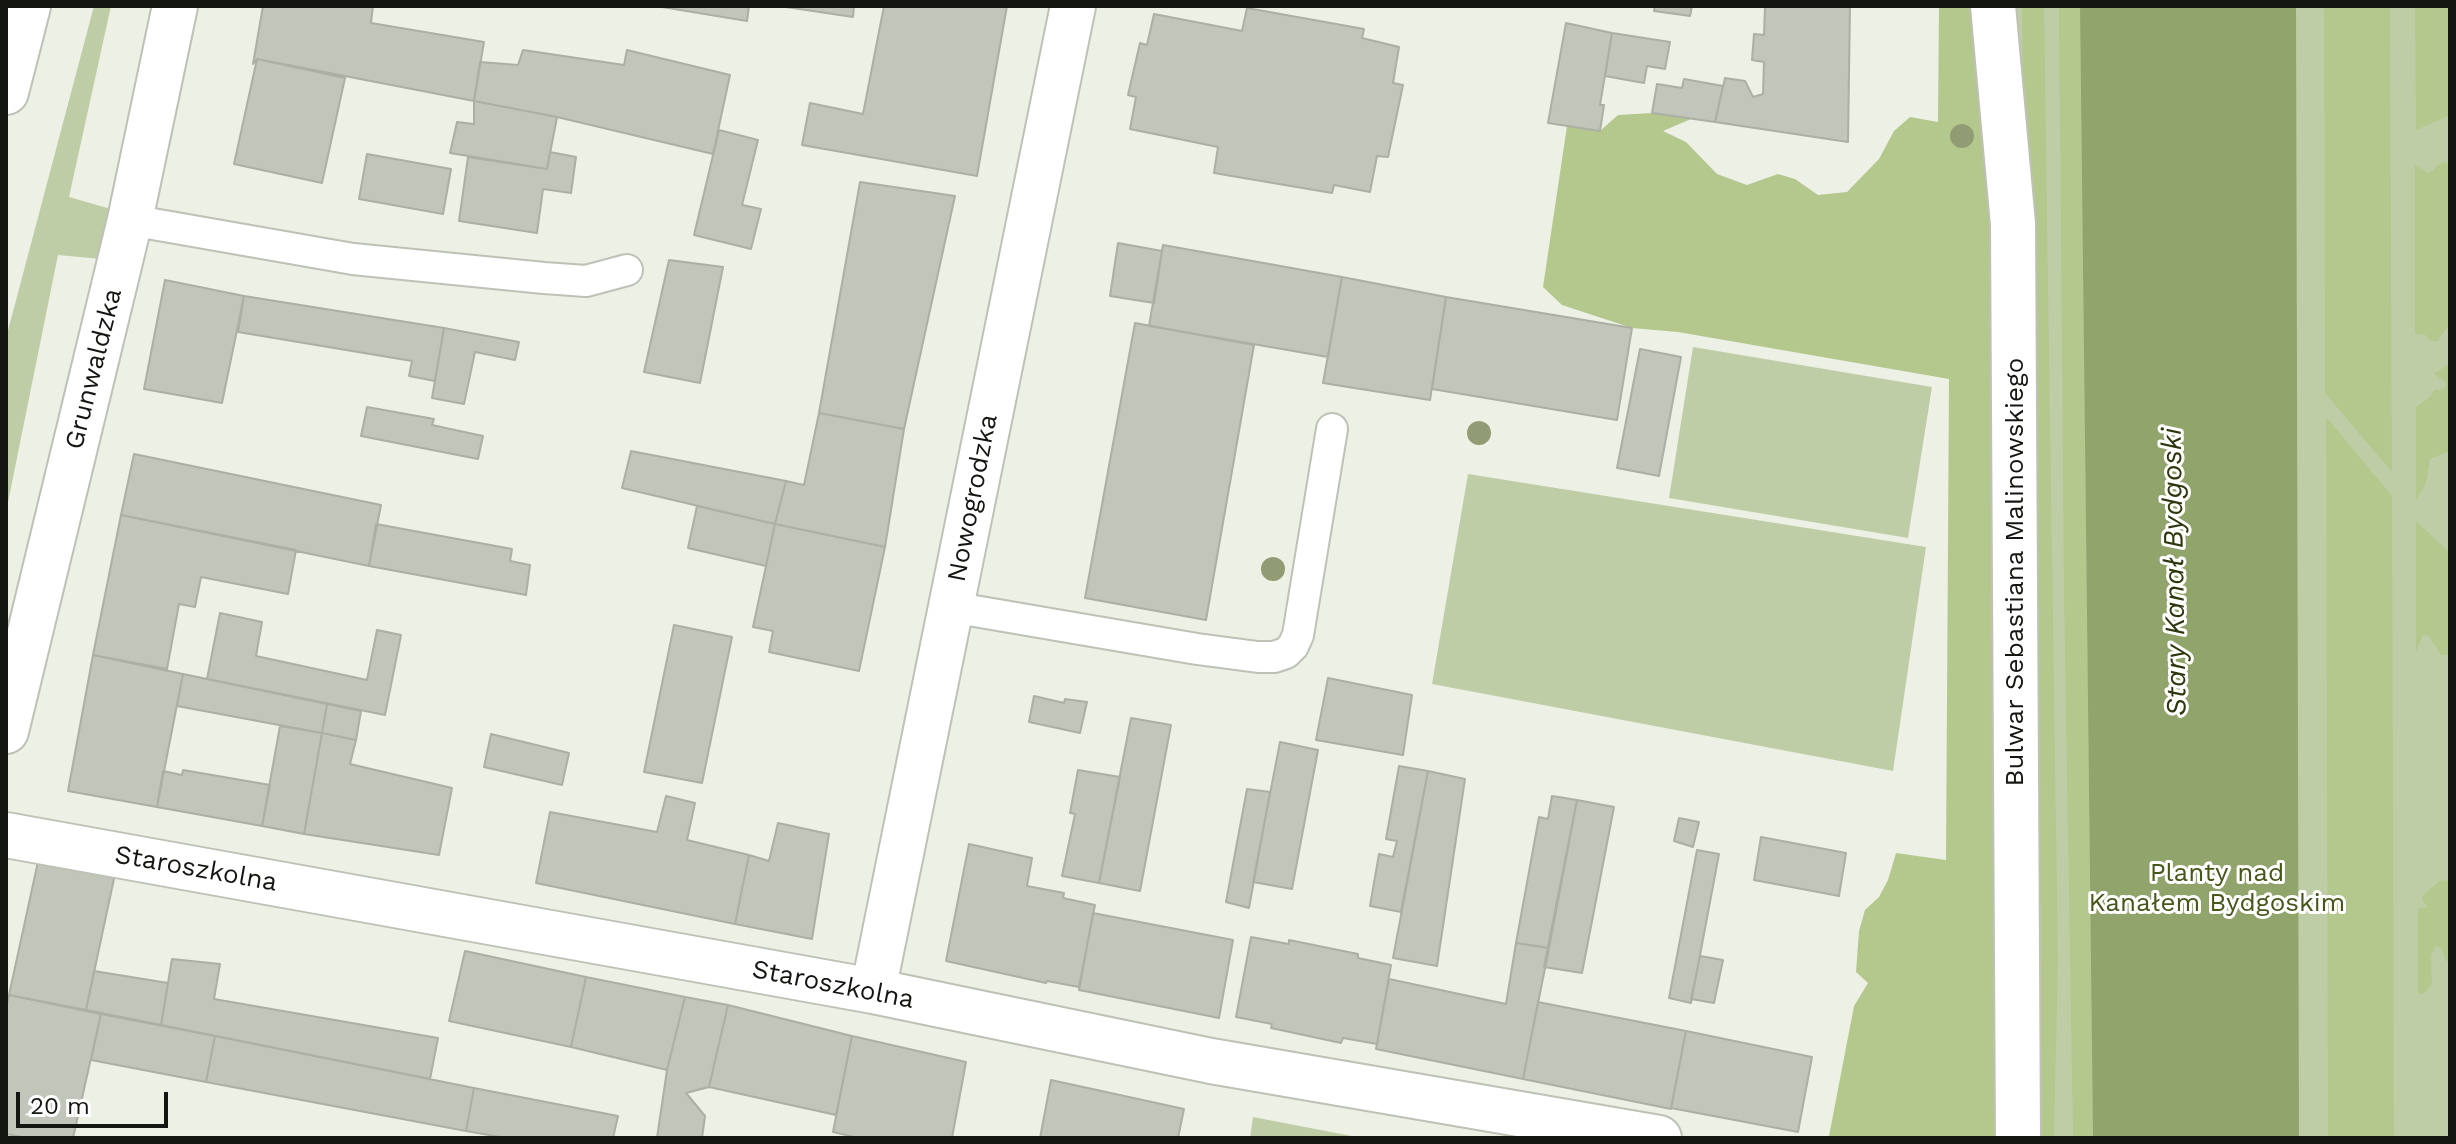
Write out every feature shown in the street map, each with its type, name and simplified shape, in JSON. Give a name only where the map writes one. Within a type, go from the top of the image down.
[{"type":"street","points":[[9,67],[28,6]]},
{"type":"street","name":"Grunwaldzka","points":[[6,731],[130,220],[175,6]]},
{"type":"street","name":"Nowogrodzka","points":[[873,991],[1073,6]]},
{"type":"street","name":"Bulwar Sebastiana Malinowskiego","points":[[1993,6],[2013,224],[2018,1138]]},
{"type":"street","name":"Staroszkolna","points":[[6,835],[873,991],[1526,1127],[1659,1138]]},
{"type":"lane","points":[[130,220],[353,259],[586,281],[627,270]]},
{"type":"lane","points":[[951,607],[1197,649],[1258,657],[1286,653],[1298,635],[1332,429]]},
{"type":"green space","points":[[94,6],[111,6],[69,197],[111,209],[101,259],[58,255],[6,512],[6,338]]},
{"type":"green space","name":"Planty nad Kanałem Bydgoskim","points":[[1974,6],[2450,6],[2450,1138],[1979,1138]]},
{"type":"green space","points":[[1693,347],[1932,387],[1908,538],[1669,498]]},
{"type":"green space","points":[[1468,474],[1926,547],[1893,771],[1432,684]]},
{"type":"green space","points":[[1253,1117],[1362,1138],[1250,1138]]},
{"type":"shaded area","points":[[1939,6],[1977,6],[1997,129],[1996,1138],[1841,1138],[1829,1136],[1854,1006],[1868,983],[1856,972],[1859,931],[1865,910],[1879,897],[1896,853],[1946,860],[1949,379],[1678,332],[1632,328],[1562,305],[1543,287],[1567,126],[1600,131],[1618,115],[1652,113],[1691,119],[1663,131],[1686,142],[1717,174],[1747,185],[1778,174],[1795,179],[1818,195],[1847,192],[1879,159],[1894,131],[1910,117],[1938,122]]},
{"type":"shaded area","points":[[2022,6],[2044,6],[2058,963],[2054,1138],[2032,1138]]},
{"type":"shaded area","points":[[2059,6],[2080,6],[2093,1138],[2073,1138]]},
{"type":"shaded area","points":[[2324,6],[2390,6],[2392,472],[2325,393]]},
{"type":"shaded area","points":[[2415,6],[2450,6],[2450,115],[2416,130]]},
{"type":"shaded area","points":[[2443,162],[2450,164],[2450,311],[2448,326],[2437,341],[2431,341],[2424,334],[2415,334],[2415,165],[2429,173]]},
{"type":"shaded area","points":[[2450,363],[2450,451],[2430,459],[2426,483],[2416,500],[2416,407],[2434,390],[2444,389],[2447,383],[2434,374]]},
{"type":"shaded area","points":[[2326,417],[2392,496],[2394,1138],[2328,1138]]},
{"type":"shaded area","points":[[2416,521],[2450,553],[2450,655],[2441,655],[2429,636],[2423,634],[2416,652]]},
{"type":"shaded area","points":[[2441,880],[2450,881],[2450,964],[2441,948],[2436,946],[2431,955],[2432,983],[2425,993],[2418,994],[2418,908],[2428,907],[2422,900],[2423,895]]},
{"type":"water","name":"Stary Kanał Bydgoski","points":[[2080,6],[2296,6],[2299,1138],[2093,1138]]},
{"type":"building","points":[[263,6],[373,6],[371,23],[484,42],[474,101],[257,59],[253,64]]},
{"type":"building","points":[[656,6],[749,6],[747,21]]},
{"type":"building","points":[[779,6],[854,6],[853,17]]},
{"type":"building","points":[[884,6],[1007,6],[977,176],[802,145],[810,103],[863,114]]},
{"type":"building","points":[[1655,6],[1692,6],[1690,16],[1654,11]]},
{"type":"building","points":[[1765,6],[1850,6],[1848,142],[1715,122],[1725,78],[1745,81],[1753,97],[1763,94],[1764,62],[1752,60],[1754,34],[1764,35]]},
{"type":"building","points":[[1247,8],[1364,29],[1362,38],[1399,47],[1393,83],[1403,85],[1388,157],[1377,156],[1370,192],[1334,185],[1332,193],[1214,173],[1218,147],[1130,129],[1136,97],[1128,95],[1140,43],[1147,45],[1154,14],[1242,31]]},
{"type":"building","points":[[1566,23],[1612,33],[1600,105],[1604,105],[1600,131],[1548,123]]},
{"type":"building","points":[[1612,33],[1670,42],[1665,69],[1647,66],[1644,83],[1605,76]]},
{"type":"building","points":[[523,50],[624,65],[627,50],[730,75],[713,154],[474,101],[480,62],[518,65]]},
{"type":"building","points":[[257,59],[345,78],[322,183],[234,164]]},
{"type":"building","points":[[1684,79],[1723,86],[1715,122],[1652,113],[1657,84],[1682,88]]},
{"type":"building","points":[[474,101],[557,117],[547,169],[450,153],[457,122],[474,124]]},
{"type":"building","points":[[719,130],[758,140],[742,205],[761,209],[751,249],[694,235]]},
{"type":"building","points":[[550,152],[576,157],[571,193],[543,189],[537,233],[459,221],[468,157],[547,169]]},
{"type":"building","points":[[367,154],[451,169],[443,214],[359,199]]},
{"type":"building","points":[[860,182],[955,196],[904,429],[819,413]]},
{"type":"building","points":[[1118,243],[1162,251],[1154,303],[1110,296]]},
{"type":"building","points":[[1163,245],[1342,277],[1328,357],[1149,326]]},
{"type":"building","points":[[669,260],[723,267],[700,383],[644,372]]},
{"type":"building","points":[[1342,277],[1446,297],[1430,400],[1323,383]]},
{"type":"building","points":[[165,280],[244,296],[222,403],[144,389]]},
{"type":"building","points":[[244,296],[444,328],[435,381],[409,376],[412,361],[238,332]]},
{"type":"building","points":[[1446,297],[1632,328],[1617,420],[1432,389]]},
{"type":"building","points":[[1135,323],[1254,345],[1206,620],[1085,598]]},
{"type":"building","points":[[444,328],[519,342],[515,360],[475,352],[464,404],[432,398]]},
{"type":"building","points":[[1640,349],[1681,357],[1659,476],[1617,468]]},
{"type":"building","points":[[367,407],[434,419],[432,425],[483,436],[478,459],[361,436]]},
{"type":"building","points":[[819,413],[904,429],[885,547],[775,524],[786,481],[804,485]]},
{"type":"building","points":[[631,451],[786,481],[775,524],[622,488]]},
{"type":"building","points":[[134,454],[381,505],[369,566],[121,515]]},
{"type":"building","points":[[697,506],[775,524],[766,566],[688,548]]},
{"type":"building","points":[[121,515],[296,550],[288,594],[201,577],[195,607],[179,604],[167,669],[93,655]]},
{"type":"building","points":[[376,524],[512,549],[510,561],[530,565],[526,595],[369,566]]},
{"type":"building","points":[[775,524],[885,547],[859,671],[769,652],[773,631],[753,627]]},
{"type":"building","points":[[220,613],[262,622],[256,656],[367,680],[377,630],[401,635],[385,715],[207,679]]},
{"type":"building","points":[[674,625],[732,637],[702,783],[644,772]]},
{"type":"building","points":[[93,655],[183,674],[157,807],[68,791]]},
{"type":"building","points":[[183,674],[327,704],[322,733],[177,706]]},
{"type":"building","points":[[1328,678],[1412,695],[1403,755],[1316,740]]},
{"type":"building","points":[[1034,696],[1064,703],[1065,699],[1087,702],[1080,733],[1029,722]]},
{"type":"building","points":[[327,704],[361,711],[356,740],[322,733]]},
{"type":"building","points":[[1131,718],[1171,725],[1140,891],[1099,883]]},
{"type":"building","points":[[280,726],[322,733],[304,834],[262,826]]},
{"type":"building","points":[[322,733],[356,740],[350,764],[452,788],[439,855],[304,834]]},
{"type":"building","points":[[491,734],[569,753],[562,785],[484,767]]},
{"type":"building","points":[[1280,742],[1318,750],[1292,889],[1253,882]]},
{"type":"building","points":[[1399,766],[1428,771],[1401,912],[1370,906],[1379,854],[1393,857],[1397,841],[1386,839]]},
{"type":"building","points":[[183,770],[270,785],[262,826],[157,807],[163,771],[182,775]]},
{"type":"building","points":[[1078,770],[1120,777],[1099,883],[1062,876],[1075,814],[1070,813]]},
{"type":"building","points":[[1428,771],[1465,779],[1437,966],[1393,958]]},
{"type":"building","points":[[1247,789],[1270,792],[1249,908],[1226,902]]},
{"type":"building","points":[[666,796],[695,803],[687,840],[749,855],[735,924],[536,883],[550,812],[657,832]]},
{"type":"building","points":[[1552,796],[1577,800],[1549,948],[1516,943],[1539,817],[1548,819]]},
{"type":"building","points":[[1577,800],[1614,807],[1582,973],[1544,967]]},
{"type":"building","points":[[1679,818],[1699,822],[1693,847],[1674,841]]},
{"type":"building","points":[[778,823],[829,834],[812,939],[735,924],[749,855],[769,861]]},
{"type":"building","points":[[1761,837],[1846,853],[1839,896],[1754,880]]},
{"type":"building","points":[[969,844],[1032,858],[1027,886],[1064,893],[1063,898],[1095,905],[1079,987],[1046,983],[946,961]]},
{"type":"building","points":[[1697,850],[1719,854],[1691,1003],[1669,998]]},
{"type":"building","points":[[39,857],[115,874],[86,1010],[9,995]]},
{"type":"building","points":[[1093,913],[1233,940],[1219,1018],[1079,990]]},
{"type":"building","points":[[1251,937],[1289,944],[1289,940],[1358,954],[1358,958],[1391,965],[1377,1044],[1343,1038],[1341,1043],[1236,1017]]},
{"type":"building","points":[[1516,943],[1549,948],[1523,1079],[1376,1049],[1389,979],[1506,1004]]},
{"type":"building","points":[[465,951],[586,977],[571,1047],[449,1021]]},
{"type":"building","points":[[1700,956],[1723,960],[1714,1003],[1691,999]]},
{"type":"building","points":[[172,959],[220,964],[214,999],[438,1038],[430,1079],[161,1025]]},
{"type":"building","points":[[94,971],[168,983],[161,1025],[86,1010]]},
{"type":"building","points":[[586,977],[685,997],[667,1070],[571,1047]]},
{"type":"building","points":[[9,995],[101,1014],[73,1138],[27,1138],[6,1134],[6,1009]]},
{"type":"building","points":[[685,997],[728,1005],[709,1087],[686,1093],[705,1116],[702,1138],[657,1138],[667,1070]]},
{"type":"building","points":[[1538,1002],[1686,1031],[1671,1109],[1523,1079]]},
{"type":"building","points":[[728,1005],[852,1036],[836,1115],[709,1087]]},
{"type":"building","points":[[101,1014],[215,1036],[206,1082],[91,1060]]},
{"type":"building","points":[[1686,1031],[1812,1057],[1798,1132],[1671,1108]]},
{"type":"building","points":[[215,1036],[474,1088],[466,1131],[206,1082]]},
{"type":"building","points":[[852,1036],[966,1062],[952,1138],[859,1138],[833,1132]]},
{"type":"building","points":[[1051,1080],[1184,1109],[1178,1138],[1040,1138]]},
{"type":"building","points":[[474,1088],[618,1116],[613,1138],[506,1138],[466,1131]]}]
